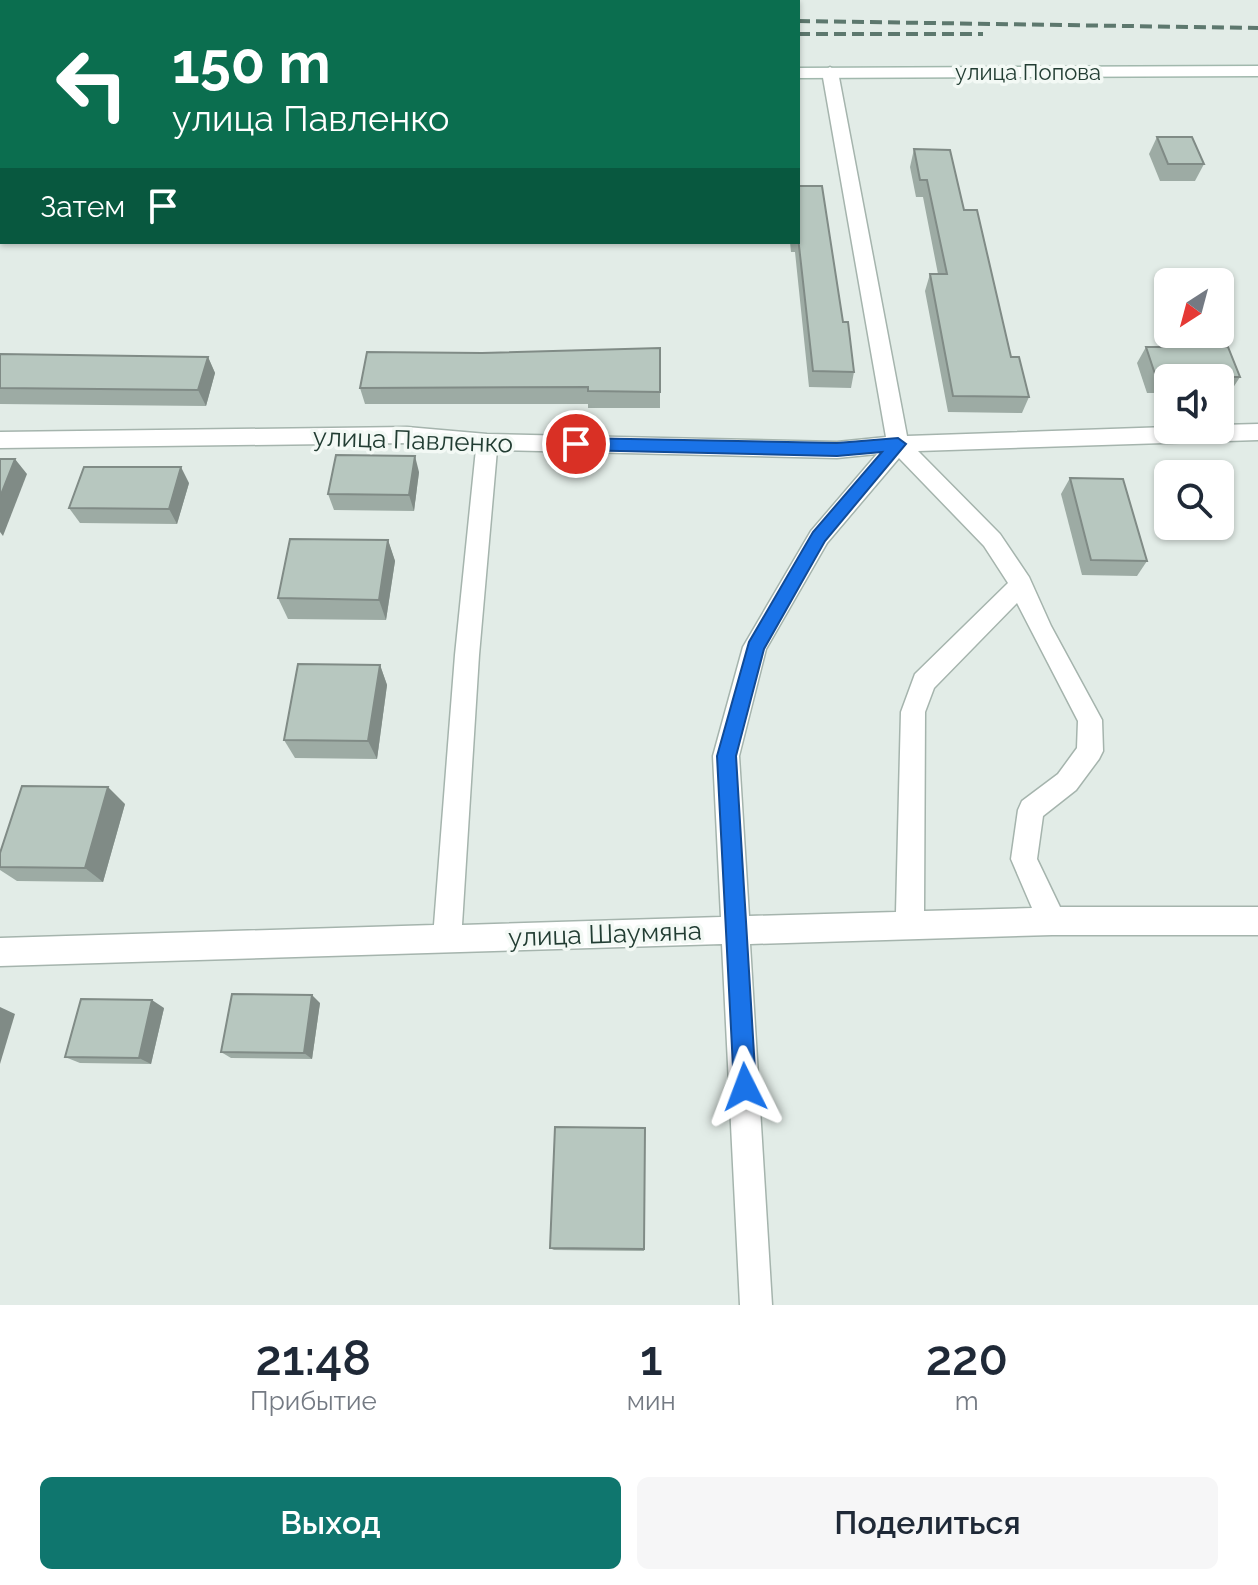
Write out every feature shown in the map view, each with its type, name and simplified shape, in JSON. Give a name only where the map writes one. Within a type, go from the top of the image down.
[{"type":"street","name":"улица Попова","points":[[800,73],[1258,71]]},
{"type":"street","points":[[830,72],[898,444],[992,540],[1021,584],[1041,630],[1090,720],[1090,751],[1067,782],[1031,810],[1024,859],[1052,921]]},
{"type":"street","name":"улица Павленко","points":[[0,440],[407,435],[487,442],[837,450],[898,444],[1258,432]]},
{"type":"street","points":[[447,939],[467,655],[487,442]]},
{"type":"street","points":[[756,1305],[726,756],[755,647],[819,537],[898,444]]},
{"type":"street","points":[[910,925],[913,712],[924,682],[1021,584]]},
{"type":"street","name":"улица Шаумяна","points":[[0,952],[1052,921],[1256,928]]},
{"type":"building","points":[[1157,137],[1192,137],[1204,164],[1168,164]]},
{"type":"building","points":[[914,149],[950,150],[964,210],[977,210],[1011,357],[1019,357],[1029,397],[953,396],[930,274],[947,274],[927,180],[920,180]]},
{"type":"building","points":[[800,186],[822,186],[843,322],[848,322],[854,372],[813,371],[799,244]]},
{"type":"building","points":[[1146,347],[1228,348],[1240,377],[1234,377],[1234,364],[1154,364],[1154,371]]},
{"type":"building","points":[[660,348],[660,392],[588,391],[588,387],[360,388],[367,352],[482,353]]},
{"type":"building","points":[[0,354],[208,357],[198,390],[0,388]]},
{"type":"building","points":[[336,455],[415,456],[409,495],[328,494]]},
{"type":"building","points":[[0,459],[15,459],[0,497]]},
{"type":"building","points":[[84,467],[181,467],[169,509],[69,508]]},
{"type":"building","points":[[1070,478],[1123,479],[1147,561],[1091,560]]},
{"type":"building","points":[[290,539],[388,540],[379,600],[278,598]]},
{"type":"building","points":[[298,664],[380,665],[368,741],[284,740]]},
{"type":"building","points":[[22,786],[108,787],[85,868],[0,867],[0,853]]},
{"type":"building","points":[[232,994],[312,995],[304,1053],[221,1052]]},
{"type":"building","points":[[81,999],[152,1000],[139,1058],[65,1057]]},
{"type":"building","points":[[555,1127],[645,1128],[644,1249],[550,1248]]},
{"type":"railway","points":[[800,21],[1258,28]]},
{"type":"railway","points":[[800,34],[983,34]]},
{"type":"route","points":[[576,444],[837,450],[898,444],[819,537],[755,647],[726,756],[745,1087]]}]
